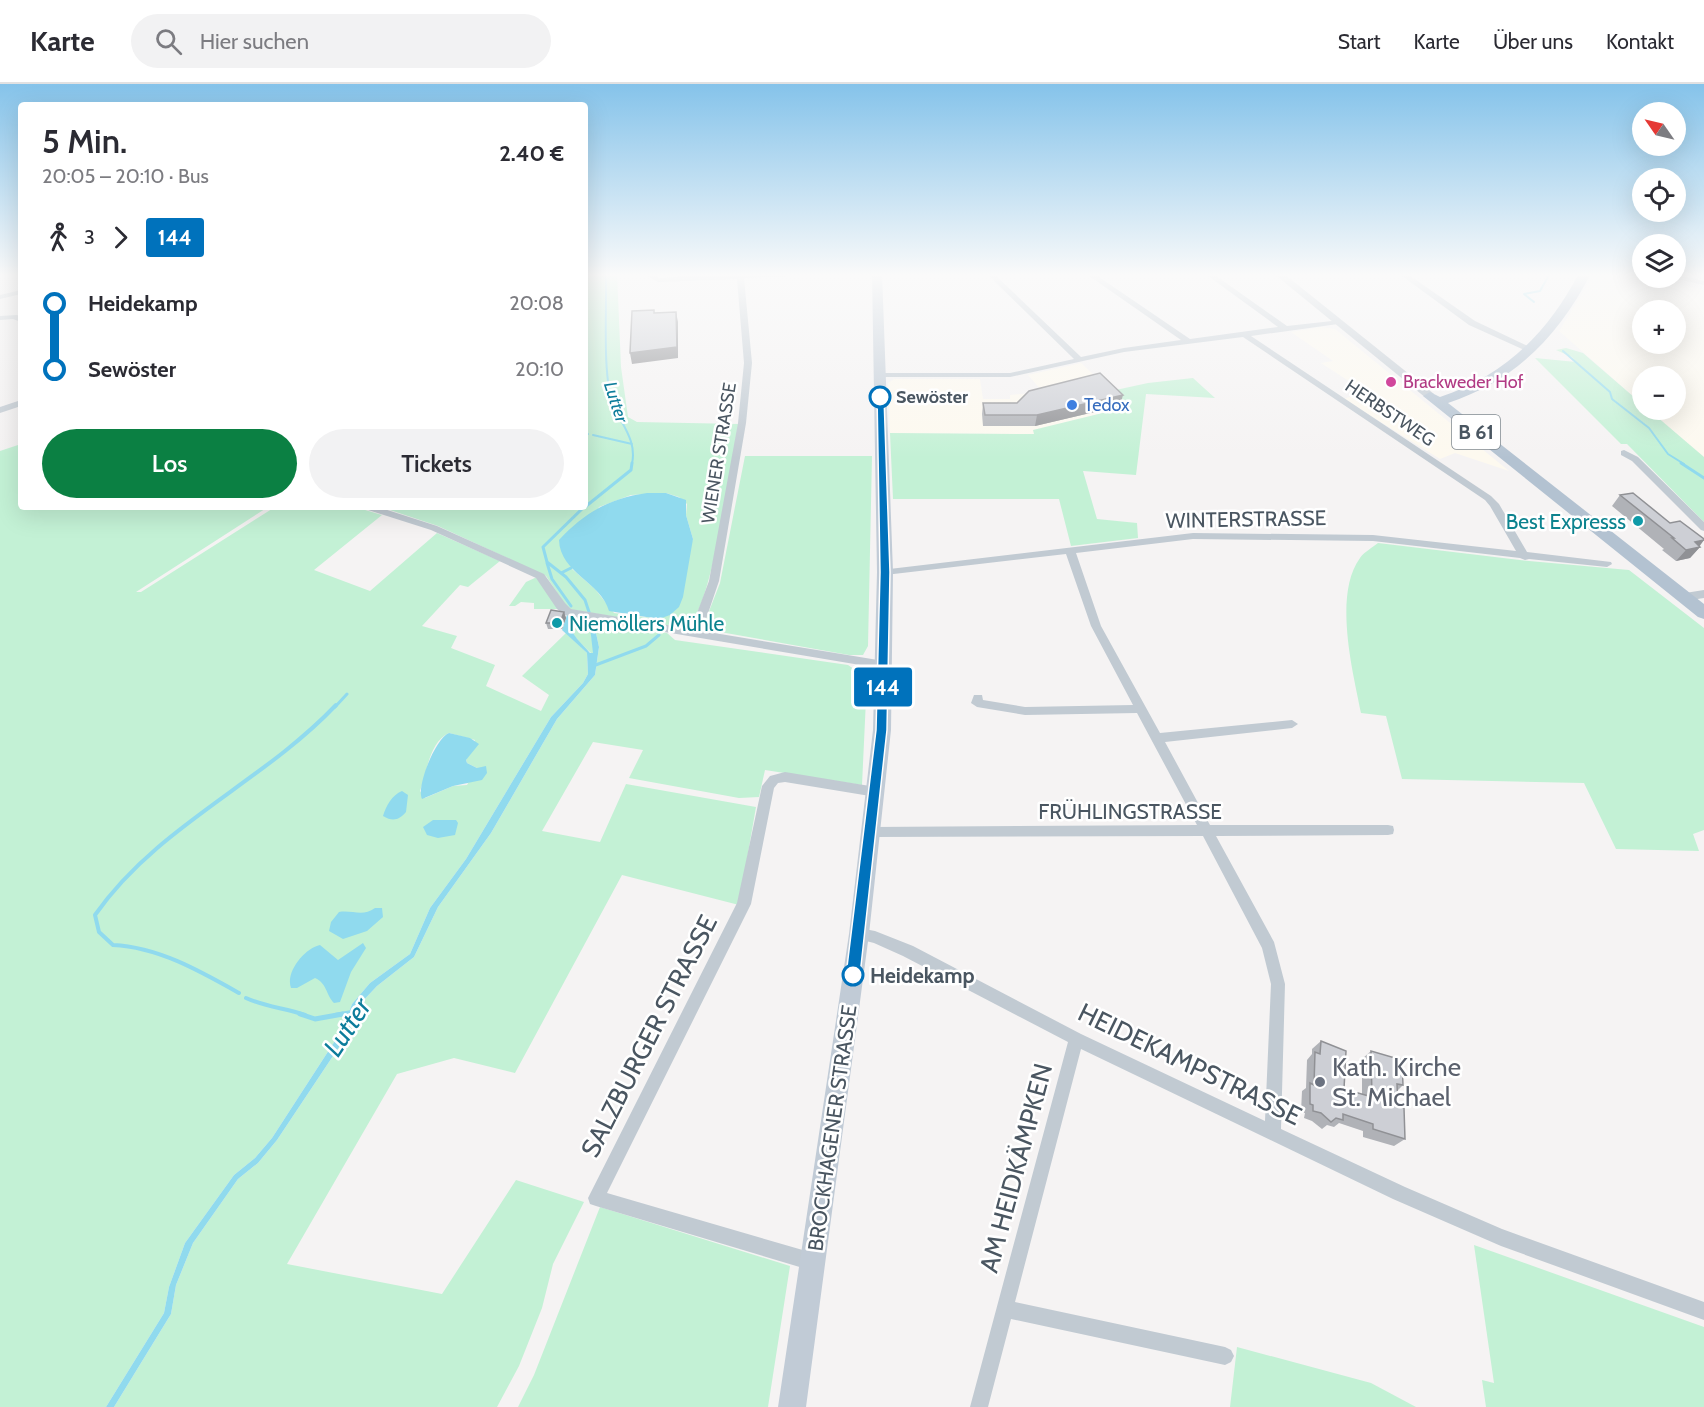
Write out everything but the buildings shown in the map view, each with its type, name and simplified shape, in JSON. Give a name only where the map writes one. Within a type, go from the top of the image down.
[{"type":"main road","name":"BROCKHAGENER STRASSE","points":[[792,1407],[859,934],[876,792],[884,665],[885,572],[879,335]]},
{"type":"main road","name":"B 61","points":[[1434,399],[1481,386],[1505,372],[1534,335]]},
{"type":"main road","name":"B 61","points":[[1434,399],[1526,347],[1540,335]]},
{"type":"main road","name":"B 61","points":[[1481,386],[1472,398],[1473,413],[1515,462]]},
{"type":"main road","name":"B 61","points":[[1434,399],[1704,613]]},
{"type":"street","name":"WIENER STRASSE","points":[[695,634],[714,581],[742,423],[748,363],[745,335]]},
{"type":"street","points":[[1054,335],[1080,360]]},
{"type":"street","points":[[1178,335],[1189,342]]},
{"type":"street","points":[[880,375],[1010,375],[1124,350],[1255,335]]},
{"type":"street","points":[[1354,335],[1434,399]]},
{"type":"street","points":[[1498,335],[1526,347]]},
{"type":"street","name":"HERBSTWEG","points":[[1246,336],[1488,498],[1494,504],[1525,557]]},
{"type":"street","points":[[0,410],[18,404]]},
{"type":"street","points":[[1624,453],[1635,459],[1704,528]]},
{"type":"street","points":[[377,510],[434,528],[540,576],[561,606],[568,612],[884,665]]},
{"type":"street","name":"WINTERSTRASSE","points":[[885,572],[1192,537],[1373,538],[1525,557],[1607,564]]},
{"type":"street","points":[[1070,551],[1096,626],[1208,830],[1269,946],[1276,964],[1278,984],[1273,1133]]},
{"type":"street","points":[[1685,597],[1704,594]]},
{"type":"street","points":[[978,698],[977,703],[1025,711],[1142,709]]},
{"type":"street","points":[[1158,738],[1292,724]]},
{"type":"street","name":"SALZBURGER STRASSE","points":[[813,1262],[596,1198],[744,904],[768,786],[774,779],[785,777],[876,792]]},
{"type":"street","name":"FRÜHLINGSTRASSE","points":[[872,832],[1388,830]]},
{"type":"street","name":"HEIDEKAMPSTRASSE","points":[[859,934],[875,937],[908,951],[1076,1039],[1273,1133],[1501,1237],[1704,1311]]},
{"type":"street","name":"AM HEIDKÄMPKEN","points":[[979,1407],[1076,1039]]},
{"type":"street","points":[[1006,1309],[1225,1356]]},
{"type":"shaded area","points":[[1295,335],[1342,335],[1509,471],[1455,453],[1440,459],[1344,399],[1352,396],[1352,387],[1355,385],[1321,363],[1333,361]]},
{"type":"shaded area","points":[[1563,335],[1632,335],[1632,354],[1686,354],[1686,335],[1704,335],[1704,457],[1661,420],[1686,420],[1686,366],[1632,366],[1632,395]]},
{"type":"shaded area","points":[[1081,363],[1128,407],[1034,430],[1034,434],[890,433],[888,383],[894,379],[980,379],[983,399],[1010,399],[1010,395],[1043,392],[1028,375]]},
{"type":"green space","points":[[588,335],[620,335],[621,367],[628,417],[637,422],[739,424],[707,586],[692,620],[676,627],[568,609],[546,576],[438,526],[390,510],[588,510]],"holes":[[[666,493],[679,497],[687,504],[686,515],[693,539],[659,619],[614,613],[595,589],[571,568],[599,507],[631,495]]]},
{"type":"green space","points":[[1566,348],[1583,353],[1632,395],[1632,420],[1661,420],[1704,457],[1704,522],[1627,444],[1621,444],[1535,358],[1576,362],[1572,357],[1556,350]]},
{"type":"green space","points":[[1193,378],[1215,398],[1146,394],[1136,475],[1083,471],[1097,519],[1137,523],[1138,538],[1071,546],[1059,499],[893,499],[890,433],[1034,434],[1033,430],[1127,407],[1111,391],[1148,383]]},
{"type":"green space","points":[[18,445],[18,510],[263,510],[136,592],[141,592],[270,510],[365,510],[382,515],[314,570],[370,591],[437,533],[500,561],[468,587],[460,585],[422,626],[457,636],[451,648],[495,665],[486,686],[541,711],[549,695],[522,676],[566,633],[587,653],[588,674],[583,683],[551,717],[466,859],[430,908],[410,954],[370,983],[352,1004],[342,1030],[272,1138],[255,1158],[234,1175],[185,1243],[169,1287],[164,1313],[106,1407],[0,1407],[0,451]],"holes":[[[449,733],[475,740],[466,760],[467,763],[477,768],[467,785],[453,786],[425,798],[420,791],[433,751],[442,737]]]},
{"type":"green space","points":[[745,456],[872,456],[868,646],[863,655],[849,655],[709,630],[706,619],[720,583]]},
{"type":"green space","points":[[1378,543],[1629,570],[1704,628],[1704,830],[1693,834],[1699,851],[1616,849],[1584,783],[1402,779],[1386,716],[1361,713],[1347,634],[1346,612],[1352,574],[1362,556]]},
{"type":"green space","points":[[537,577],[558,609],[534,609],[534,603],[521,602],[515,606],[509,606],[526,582]]},
{"type":"green space","points":[[572,615],[589,618],[594,653],[582,645],[572,632],[570,621]]},
{"type":"green space","points":[[593,619],[667,633],[675,640],[848,665],[867,678],[862,785],[765,770],[759,797],[739,798],[629,778],[643,750],[593,742],[542,831],[600,842],[626,784],[756,807],[739,905],[622,875],[515,1073],[454,1058],[397,1074],[287,1264],[442,1294],[516,1180],[584,1202],[553,1264],[542,1308],[519,1366],[497,1407],[114,1407],[171,1314],[176,1285],[193,1243],[238,1179],[258,1163],[277,1140],[347,1035],[361,1003],[377,986],[414,957],[438,907],[491,833],[557,719],[595,675],[599,647]]},
{"type":"green space","points":[[600,1207],[790,1266],[768,1407],[518,1407],[534,1375]]},
{"type":"green space","points":[[1474,1245],[1704,1327],[1704,1407],[1486,1407],[1482,1380],[1494,1383]]},
{"type":"green space","points":[[1237,1347],[1371,1383],[1416,1407],[1230,1407]]},
{"type":"water","points":[[647,493],[666,493],[686,500],[686,515],[693,539],[683,597],[679,607],[670,615],[659,619],[609,611],[598,592],[566,561],[559,540],[578,522],[599,508],[621,499]]},
{"type":"water","points":[[567,615],[572,615],[570,626],[572,631],[590,653],[593,653],[589,618],[593,619],[599,647],[595,675],[557,719],[491,833],[438,907],[414,957],[377,986],[361,1003],[347,1035],[277,1140],[258,1163],[238,1179],[193,1243],[176,1285],[171,1314],[114,1407],[106,1407],[164,1313],[169,1287],[185,1243],[234,1175],[255,1158],[272,1138],[342,1030],[352,1004],[370,983],[410,954],[430,908],[466,859],[551,717],[583,683],[588,674],[587,653],[562,630]]},
{"type":"water","points":[[449,733],[470,738],[479,744],[466,760],[467,763],[477,768],[486,766],[487,773],[482,780],[453,786],[422,799],[422,784],[428,764],[438,744]]},
{"type":"water","points":[[402,791],[408,795],[406,812],[396,819],[383,816],[390,801]]},
{"type":"water","points":[[433,820],[456,820],[458,823],[455,835],[438,838],[427,835],[423,827]]},
{"type":"water","points":[[382,908],[383,917],[367,931],[343,939],[329,931],[331,922],[339,912],[362,913]]},
{"type":"water","points":[[363,943],[366,948],[351,972],[340,1002],[334,1003],[322,983],[315,978],[297,988],[291,988],[291,975],[294,968],[314,947],[320,945],[338,960]]},
{"type":"waterway","name":"Lutter","points":[[606,335],[607,376],[610,392],[613,404],[631,444]]},
{"type":"waterway","points":[[1563,351],[1610,392],[1612,399],[1649,428],[1668,454],[1684,464]]},
{"type":"waterway","points":[[593,435],[631,444]]},
{"type":"waterway","name":"Lutter","points":[[631,444],[632,464]]},
{"type":"waterway","name":"Lutter","points":[[588,505],[631,470],[632,463]]},
{"type":"waterway","points":[[1681,463],[1704,478]]},
{"type":"waterway","name":"Lutter","points":[[581,510],[543,547],[547,562],[566,577],[585,600],[589,612]]},
{"type":"waterway","points":[[547,563],[552,579],[571,606]]},
{"type":"waterway","points":[[561,573],[571,568]]},
{"type":"waterway","points":[[593,666],[646,646],[659,635]]},
{"type":"waterway","points":[[335,707],[347,694]]},
{"type":"waterway","points":[[239,993],[162,955],[113,945],[99,932],[95,915],[120,884],[148,856],[276,758],[336,705]]},
{"type":"waterway","points":[[246,998],[305,1015]]},
{"type":"waterway","points":[[335,1015],[352,1012]]},
{"type":"waterway","points":[[300,1014],[315,1019],[343,1014]]},
{"type":"bus line","name":"144","points":[[853,975],[872,832],[882,730],[885,572],[880,397]]},
{"type":"place","name":"Brackweder Hof","points":[[1391,382]]},
{"type":"place","name":"Sewöster","points":[[880,397]]},
{"type":"place","name":"Tedox","points":[[1072,405]]},
{"type":"place","name":"Best Expresss","points":[[1638,521]]},
{"type":"place","name":"Niemöllers Mühle","points":[[557,623]]},
{"type":"place","name":"Heidekamp","points":[[853,975]]},
{"type":"place","name":"Kath. Kirche St. Michael","points":[[1320,1082]]}]
